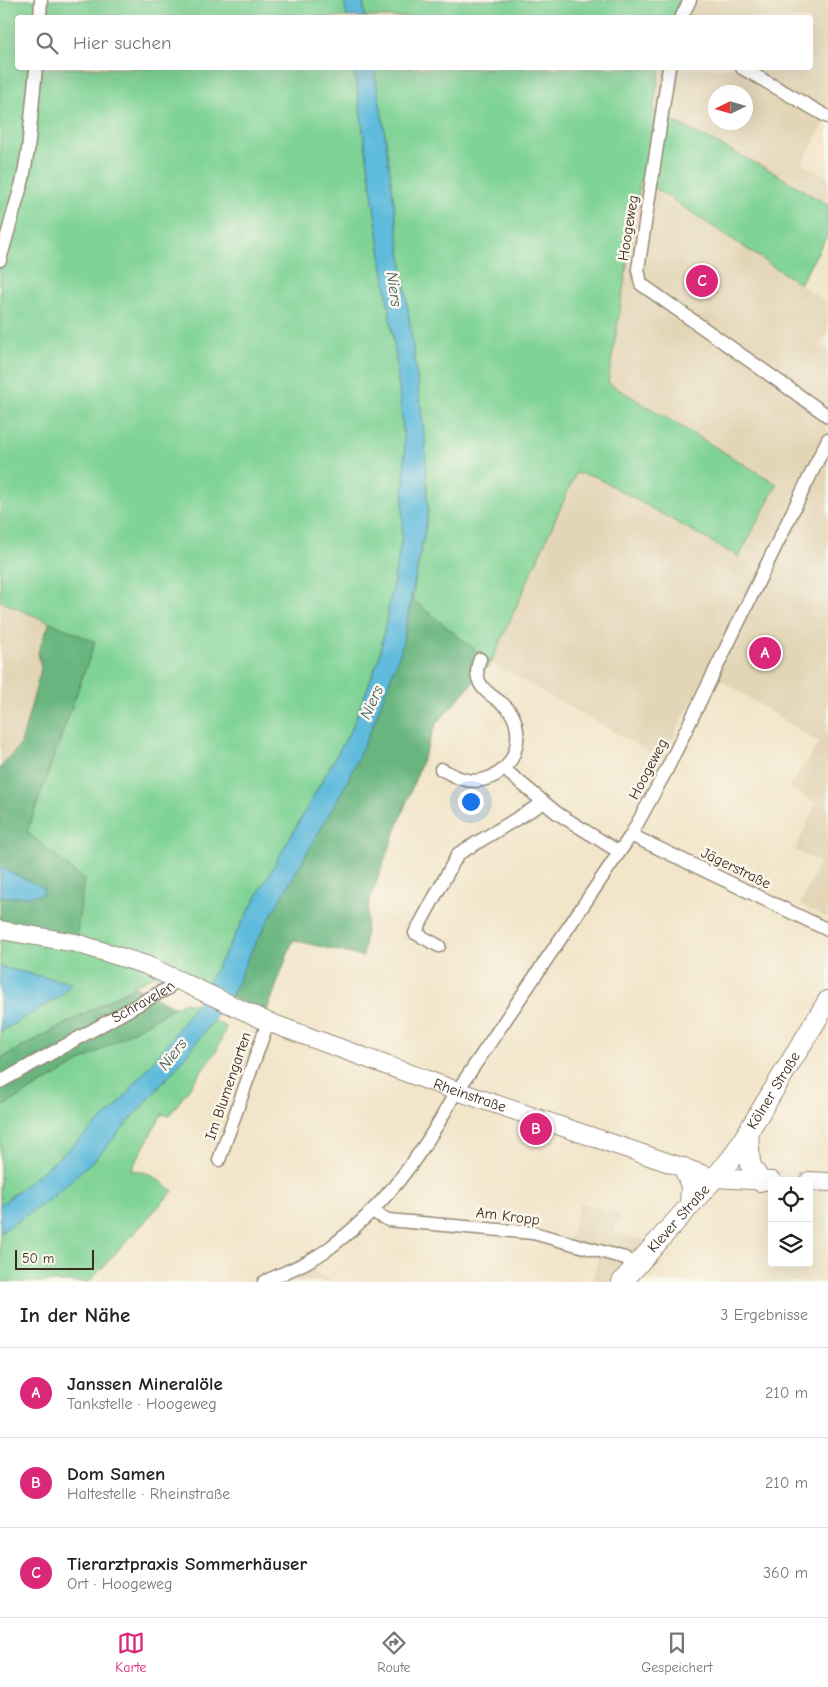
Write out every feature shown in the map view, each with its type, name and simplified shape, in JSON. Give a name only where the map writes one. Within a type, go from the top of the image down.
[{"type":"main road","name":"Schravelen","points":[[0,930],[76,943],[146,965],[184,982]]},
{"type":"main road","name":"Rheinstraße","points":[[184,982],[268,1022],[457,1091],[715,1178],[766,1181]]},
{"type":"main road","name":"Kölner Straße","points":[[715,1178],[732,1158],[828,1001]]},
{"type":"main road","points":[[748,1132],[750,1164],[766,1181]]},
{"type":"main road","points":[[684,1168],[691,1186],[690,1206]]},
{"type":"main road","name":"Klever Straße","points":[[622,1282],[715,1178]]},
{"type":"main road","points":[[813,1181],[828,1182]]},
{"type":"street","points":[[40,15],[41,0]]},
{"type":"street","points":[[682,15],[690,0]]},
{"type":"street","points":[[0,260],[23,179],[28,150],[36,70]]},
{"type":"street","name":"Hoogeweg","points":[[669,70],[638,269],[641,284],[828,416]]},
{"type":"street","points":[[746,70],[828,117]]},
{"type":"street","name":"Hoogeweg","points":[[264,1282],[332,1247],[372,1212],[401,1179],[424,1146],[457,1091],[631,835],[670,764],[828,439]]},
{"type":"street","points":[[441,769],[454,777],[471,780],[489,778],[504,770],[515,753],[517,729],[514,718],[506,706],[486,691],[479,682],[477,672],[480,658]]},
{"type":"street","points":[[504,770],[543,803],[619,852]]},
{"type":"street","points":[[439,946],[415,933],[458,854],[543,803]]},
{"type":"street","name":"Jägerstraße","points":[[631,835],[828,930]]},
{"type":"street","name":"Schravelen","points":[[0,1082],[158,994],[184,982]]},
{"type":"street","name":"Im Blumengarten","points":[[219,1160],[268,1022]]},
{"type":"street","name":"Am Kropp","points":[[372,1212],[388,1220],[533,1233],[625,1258],[637,1266]]},
{"type":"shaded area","points":[[682,0],[828,0],[828,117],[802,163],[828,177],[828,197],[825,203],[771,171],[653,110],[660,70],[813,70],[813,15],[673,15]]},
{"type":"shaded area","points":[[641,179],[828,303],[828,332],[820,345],[828,349],[828,918],[800,905],[819,862],[795,850],[816,803],[789,788],[819,743],[707,671],[662,759],[491,663],[576,473],[777,484],[608,383]]},
{"type":"shaded area","points":[[0,601],[50,622],[38,652],[41,669],[21,744],[0,768]]},
{"type":"shaded area","points":[[580,1203],[620,1214],[615,1232],[646,1241],[610,1282],[596,1282],[593,1279],[598,1257],[566,1249]]},
{"type":"shaded area","points":[[306,1267],[334,1282],[277,1282]]},
{"type":"green space","points":[[0,0],[344,0],[347,15],[15,15],[15,70],[354,70],[396,358],[405,451],[402,538],[379,658],[352,728],[207,985],[153,976],[0,1059],[0,1032],[61,996],[70,983],[0,967],[0,930],[84,880],[27,832],[95,642],[0,601]]},
{"type":"green space","points":[[363,0],[682,0],[674,15],[365,15]]},
{"type":"green space","points":[[374,70],[660,70],[653,111],[771,171],[828,205],[828,234],[800,284],[641,179],[608,383],[777,484],[739,557],[594,476],[576,473],[491,663],[412,599],[428,514],[425,440],[384,127]]},
{"type":"green space","points":[[412,599],[491,663],[436,724],[369,902],[363,957],[293,940],[266,1014],[231,997],[252,949],[346,784],[372,727],[401,650]]},
{"type":"green space","points":[[50,622],[95,642],[27,832],[84,880],[76,941],[0,932],[0,768],[21,744],[41,669],[38,652]]},
{"type":"green space","points":[[134,987],[175,1007],[0,1108],[0,1059]]},
{"type":"green space","points":[[184,1002],[196,1004],[169,1042],[115,1108],[55,1161],[0,1205],[0,1108]]},
{"type":"green space","points":[[214,1020],[226,1027],[217,1050],[169,1116],[162,1114],[131,1170],[150,1174],[173,1191],[89,1282],[0,1282],[0,1233],[49,1200],[98,1156],[176,1068]]},
{"type":"water","points":[[344,0],[363,0],[365,15],[347,15]]},
{"type":"water","name":"Niers","points":[[354,70],[374,70],[384,127],[425,440],[428,514],[401,650],[372,727],[346,784],[252,949],[231,997],[176,1068],[98,1156],[49,1200],[0,1233],[0,1205],[55,1161],[115,1108],[169,1042],[196,1004],[352,728],[379,658],[402,538],[405,451],[396,358]]},
{"type":"water","points":[[0,867],[44,888],[42,895],[0,896]]},
{"type":"water","points":[[0,967],[71,983],[61,996],[0,1032]]},
{"type":"place","name":"Tierarztpraxis Sommerhäuser","points":[[702,281]]},
{"type":"place","name":"Janssen Mineralöle","points":[[765,653]]},
{"type":"place","name":"Dom Samen","points":[[536,1129]]}]
